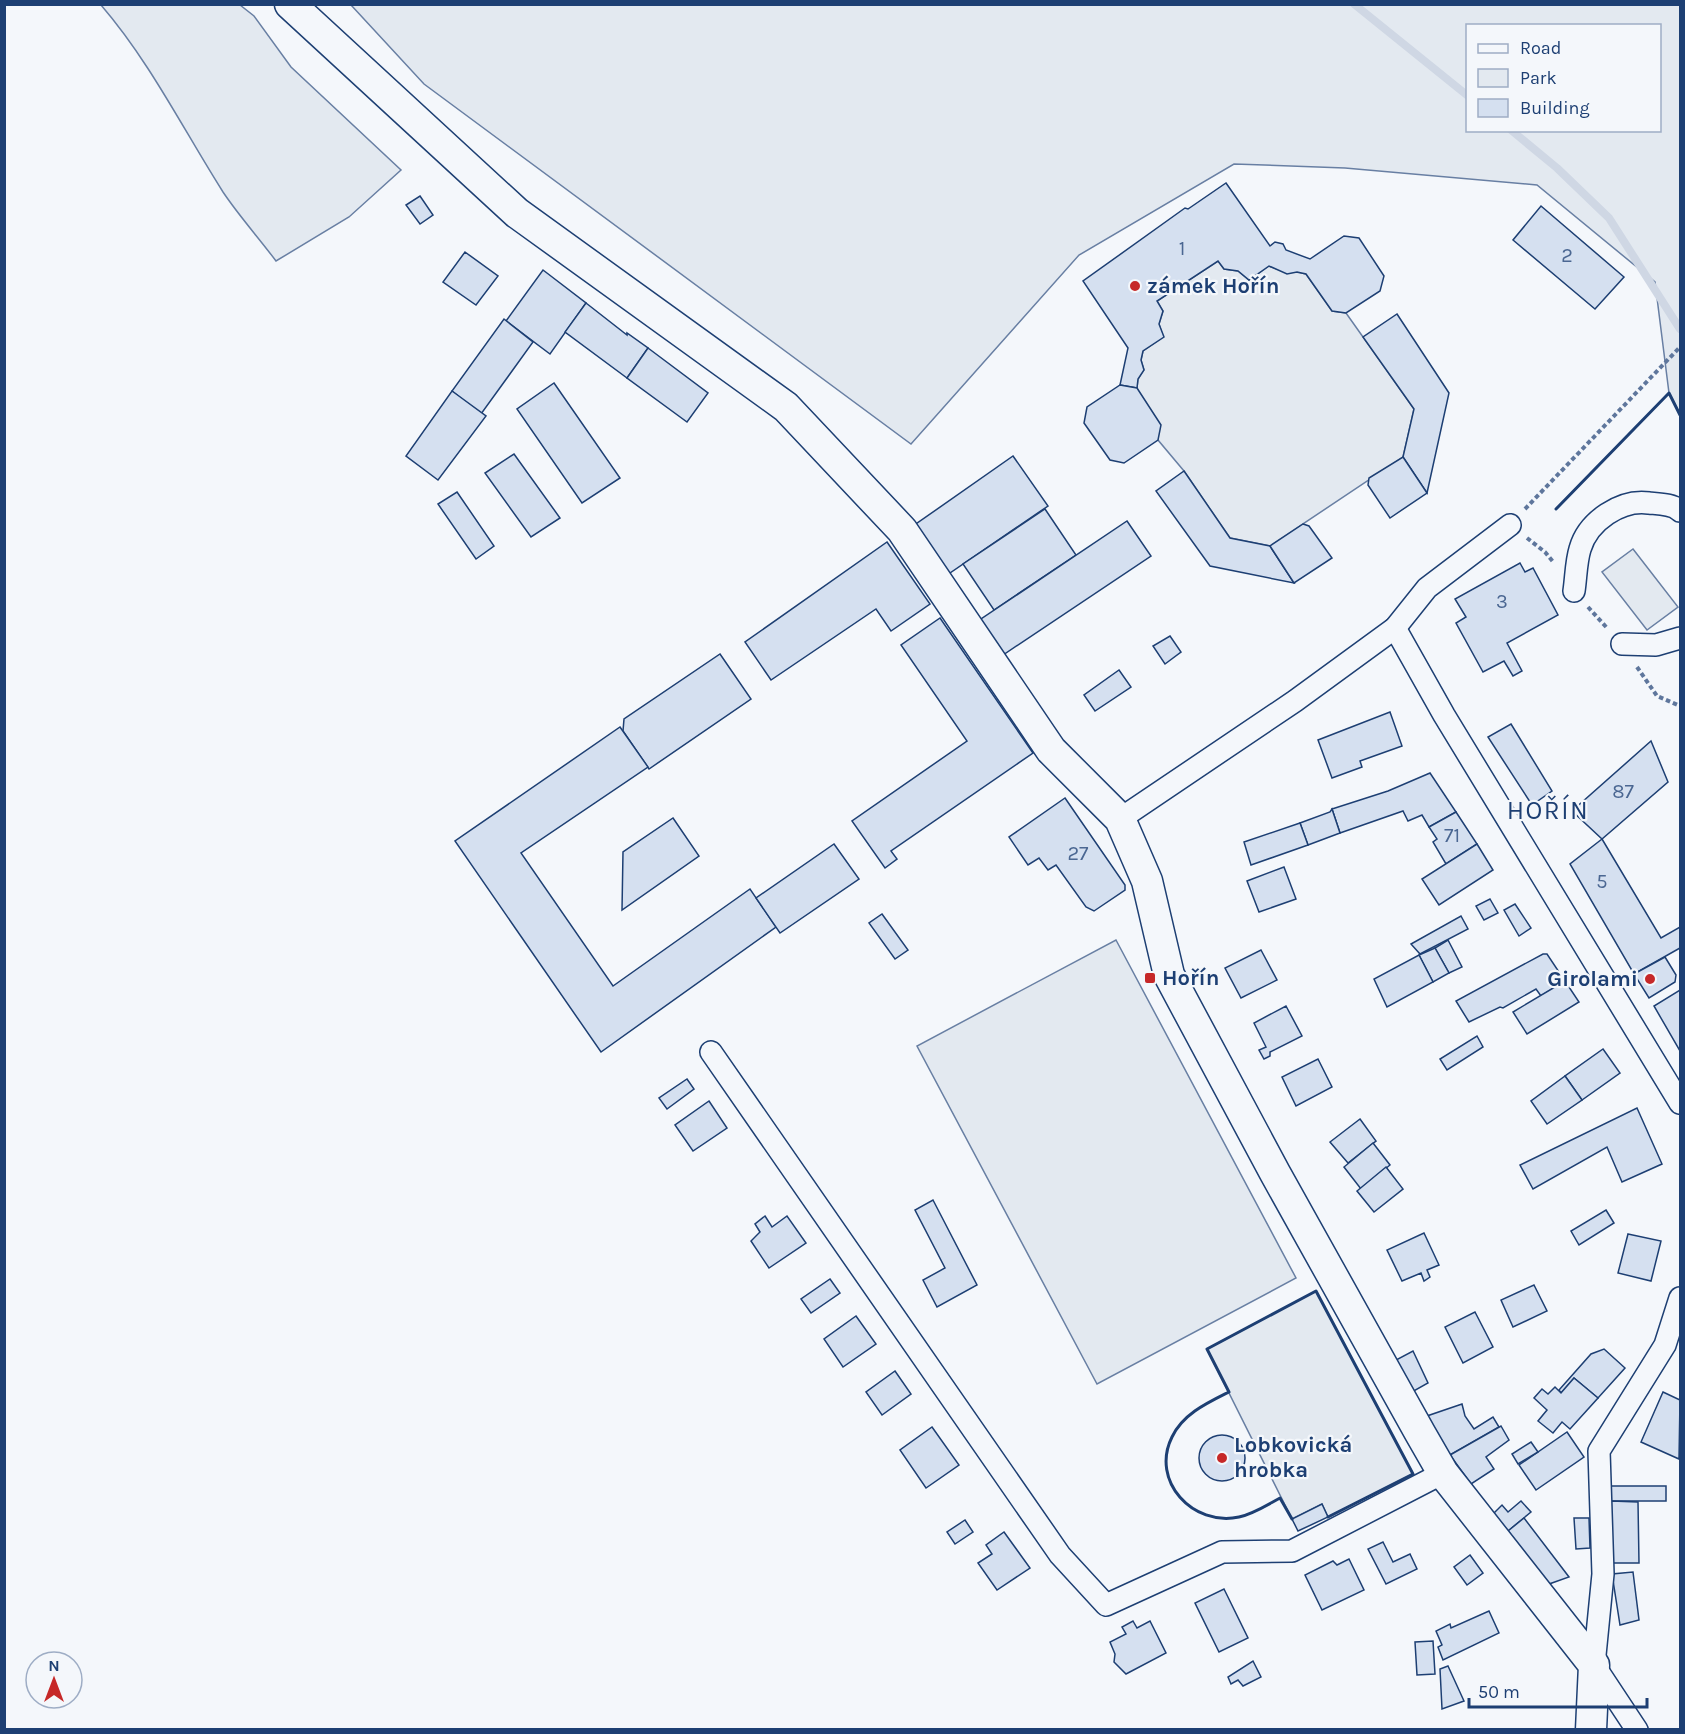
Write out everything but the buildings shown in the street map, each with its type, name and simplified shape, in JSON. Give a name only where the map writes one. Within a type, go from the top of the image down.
[{"type":"street","points":[[290,4],[517,213],[786,407],[902,530],[1051,750],[1120,819],[1147,881],[1169,975],[1281,1184],[1443,1473],[1594,1665],[1637,1730]]},
{"type":"street","points":[[1574,591],[1580,548],[1594,525],[1614,510],[1637,501],[1676,507],[1680,511]]},
{"type":"street","points":[[1120,819],[1294,701],[1395,628],[1427,588],[1510,525]]},
{"type":"street","points":[[1395,628],[1444,714],[1680,1103]]},
{"type":"street","points":[[1622,644],[1656,645],[1680,638]]},
{"type":"street","points":[[711,1052],[1060,1555],[1106,1605],[1222,1552],[1292,1551],[1443,1473]]},
{"type":"street","points":[[1591,1730],[1594,1665],[1603,1574],[1599,1451],[1665,1346],[1680,1298]]},
{"type":"path","points":[[1680,347],[1660,372],[1510,525],[1545,552],[1574,591],[1622,644],[1657,696],[1680,706]]},
{"type":"green space","points":[[101,5],[240,5],[254,16],[291,67],[401,170],[349,217],[276,261],[223,192],[151,73]]},
{"type":"green space","points":[[351,5],[1680,5],[1680,414],[1669,393],[1655,282],[1537,185],[1345,168],[1234,164],[1079,255],[911,444],[424,84]]},
{"type":"green space","points":[[1218,261],[1224,269],[1238,271],[1249,280],[1269,266],[1306,274],[1332,311],[1346,313],[1414,409],[1403,457],[1270,546],[1230,538],[1184,471],[1158,440],[1137,388],[1138,379],[1144,370],[1141,360],[1143,351],[1163,337],[1159,324],[1163,311],[1157,301]]},
{"type":"green space","points":[[1633,549],[1678,607],[1647,630],[1602,572]]},
{"type":"green space","points":[[1116,940],[1296,1278],[1097,1384],[917,1046]]},
{"type":"green space","points":[[1316,1291],[1413,1474],[1328,1517],[1322,1504],[1292,1519],[1207,1349]]},
{"type":"waterway","points":[[1354,4],[1466,94]]},
{"type":"waterway","points":[[1513,132],[1557,168],[1609,218],[1680,329]]},
{"type":"wall","points":[[1556,509],[1669,393],[1680,415]]},
{"type":"wall","points":[[1292,1519],[1280,1498],[1255,1512],[1239,1517],[1222,1518],[1206,1515],[1192,1508],[1171,1484],[1167,1469],[1167,1453],[1172,1437],[1182,1422],[1196,1410],[1229,1392],[1207,1349],[1316,1291],[1413,1474],[1328,1517]]},
{"type":"place","name":"zámek Hořín","points":[[1135,286]]},
{"type":"place","name":"Hořín","points":[[1150,978]]},
{"type":"place","name":"Girolami","points":[[1650,979]]},
{"type":"place","name":"Lobkovická hrobka","points":[[1222,1458]]},
{"type":"district","name":"HOŘÍN","points":[[1548,810]]}]
